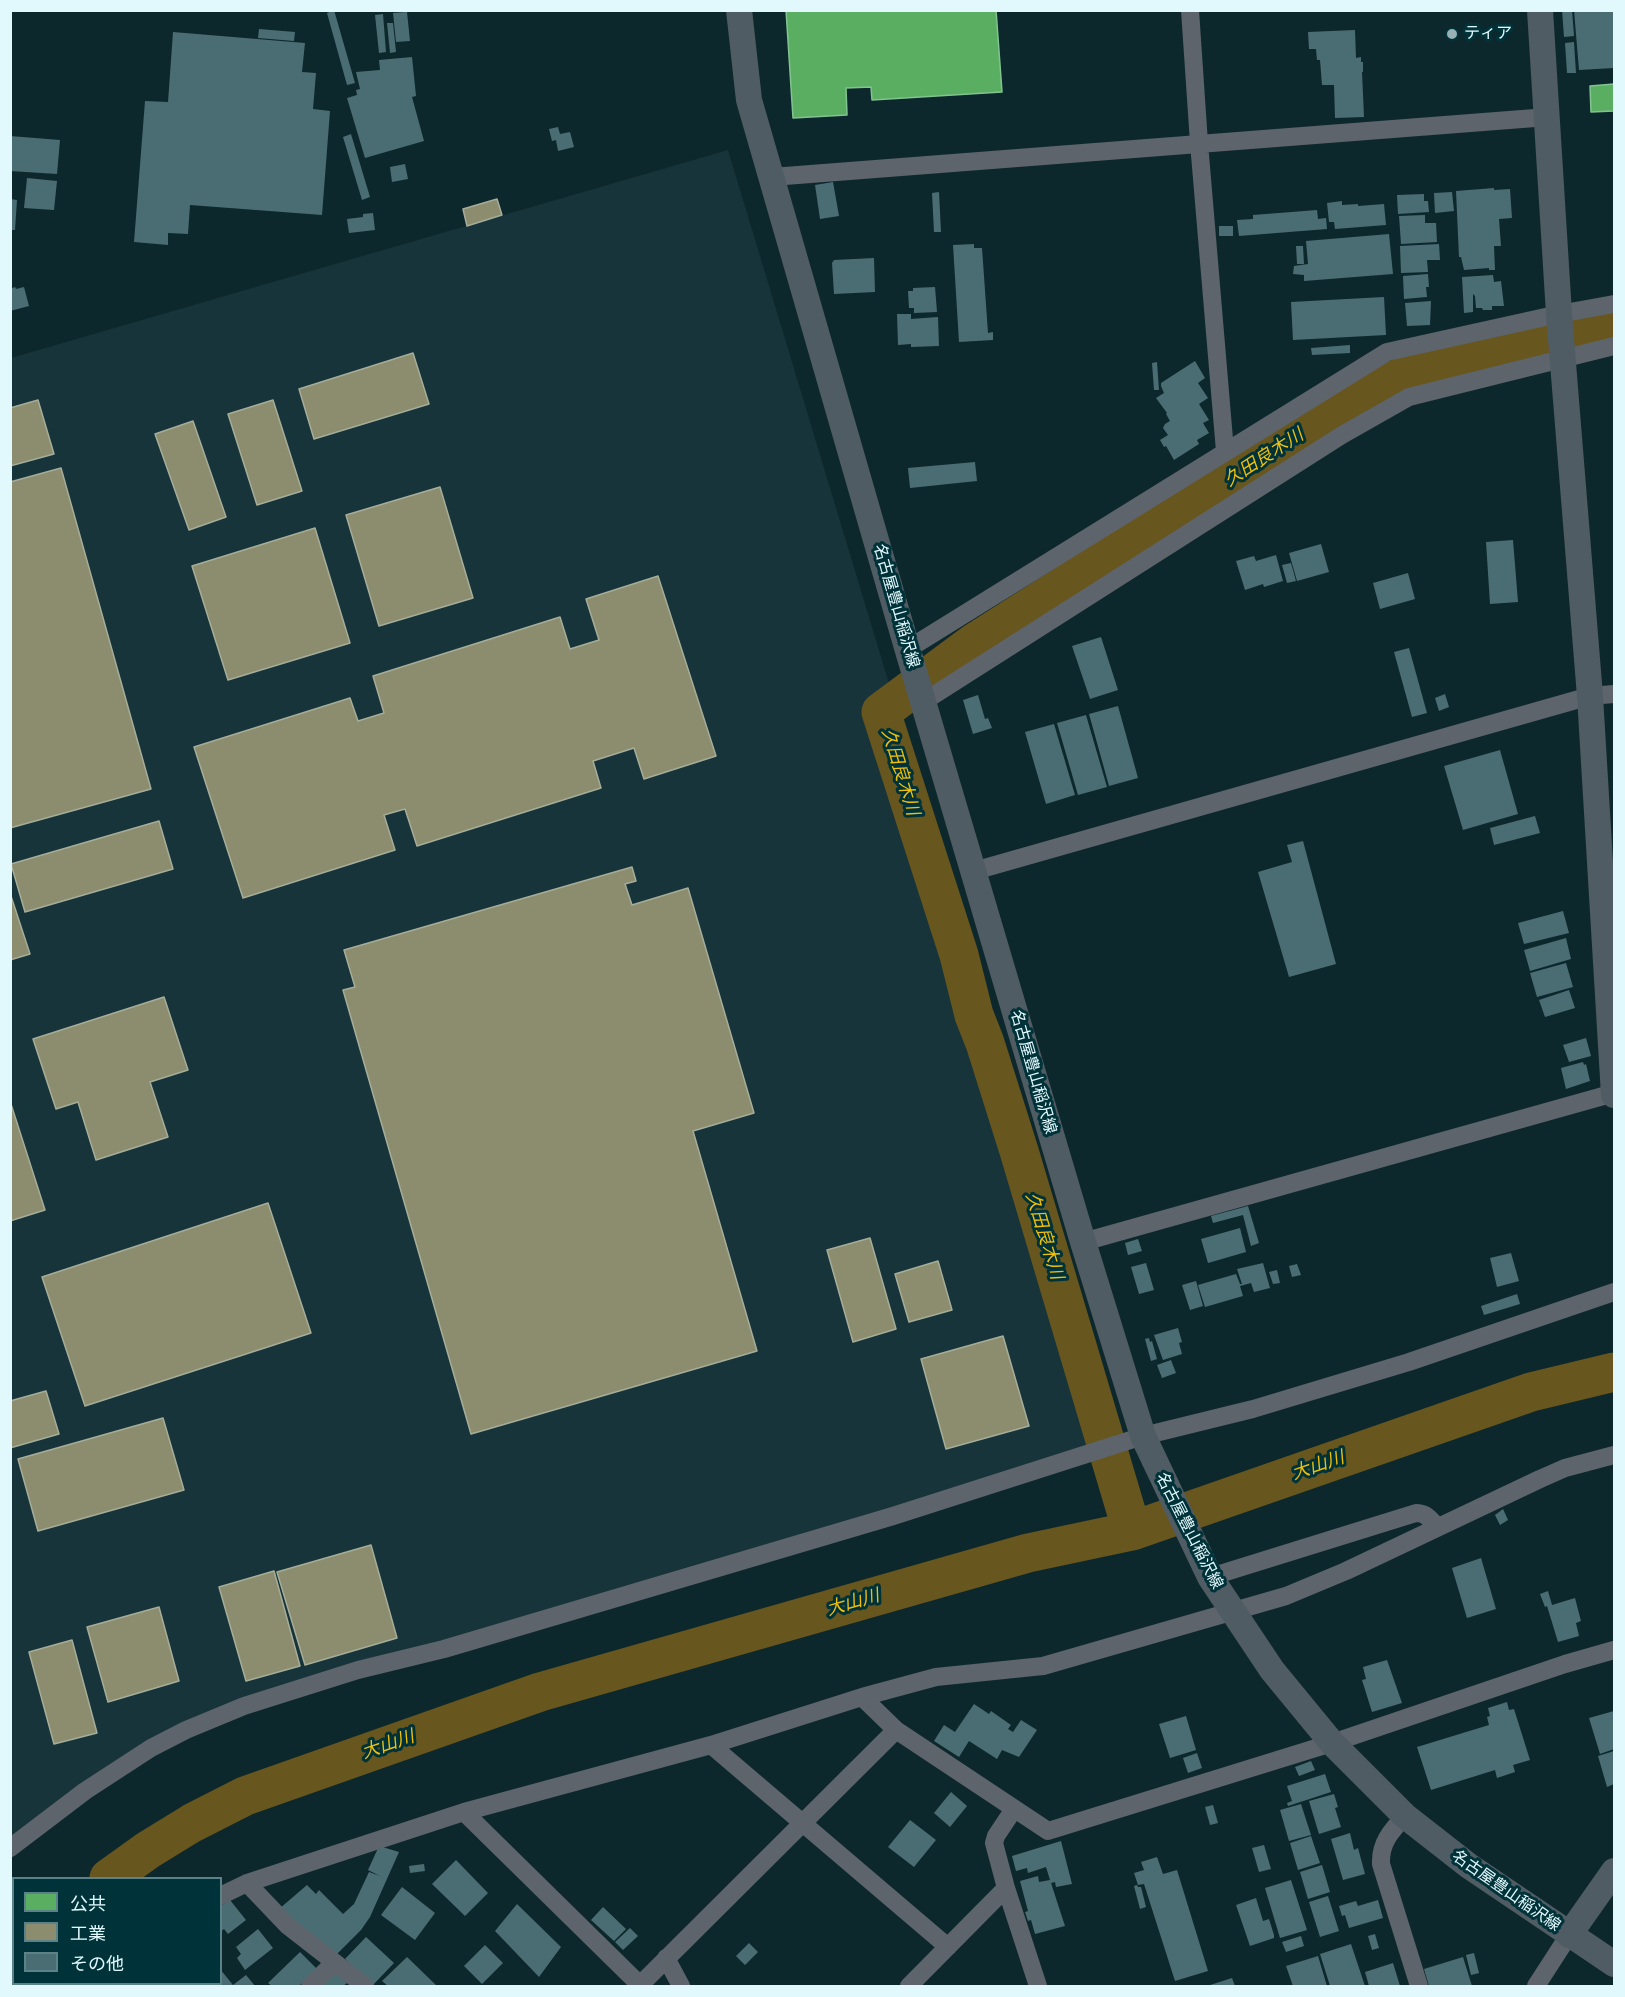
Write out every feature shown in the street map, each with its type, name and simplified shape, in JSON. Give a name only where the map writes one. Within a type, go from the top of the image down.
[{"type":"main road","name":"名古屋豊山稲沢線","points":[[739,10],[748,100],[1083,1242],[1143,1436],[1155,1463],[1208,1574],[1272,1670],[1332,1743],[1405,1816],[1469,1866],[1614,1964]]},
{"type":"main road","points":[[1540,10],[1562,358],[1602,695],[1614,1094]]},
{"type":"main road","points":[[1569,1935],[1614,1871]]},
{"type":"street","points":[[1190,10],[1199,143],[1226,451]]},
{"type":"street","points":[[772,177],[1548,117]]},
{"type":"street","points":[[908,650],[1387,352],[1614,304]]},
{"type":"street","points":[[923,701],[1342,435],[1409,397],[1614,346]]},
{"type":"street","points":[[974,871],[1602,695]]},
{"type":"street","points":[[1083,1242],[1614,1094]]},
{"type":"street","points":[[10,1848],[66,1804],[141,1754],[186,1730],[244,1706],[358,1670],[456,1645],[893,1516],[1143,1436],[1253,1409],[1398,1365],[1614,1292]]},
{"type":"street","points":[[222,1895],[247,1883],[464,1812],[711,1745],[862,1697],[936,1677],[1043,1666],[1286,1596],[1556,1472],[1614,1455]]},
{"type":"street","points":[[1208,1574],[1416,1513],[1423,1513],[1433,1522],[1432,1529]]},
{"type":"street","points":[[862,1697],[896,1730],[1048,1831],[1332,1743],[1614,1650]]},
{"type":"street","points":[[464,1812],[639,1986],[896,1730]]},
{"type":"street","points":[[711,1745],[948,1947]]},
{"type":"street","points":[[1014,1809],[996,1836],[994,1843],[1038,1986]]},
{"type":"street","points":[[1405,1816],[1388,1834],[1381,1854],[1381,1864],[1419,1986]]},
{"type":"street","points":[[247,1883],[288,1926],[365,1986]]},
{"type":"street","points":[[909,1986],[1006,1888]]},
{"type":"street","points":[[1536,1986],[1569,1935]]},
{"type":"street","points":[[666,1959],[681,1986]]},
{"type":"street","points":[[310,1986],[334,1963]]},
{"type":"shaded area","points":[[728,150],[1117,1439],[482,1632],[269,1690],[11,1839],[11,358]]},
{"type":"building: 公共","points":[[786,10],[996,10],[1002,92],[872,100],[871,87],[846,88],[847,115],[793,118]]},
{"type":"building: 公共","points":[[1614,84],[1614,111],[1591,112],[1590,86]]},
{"type":"building: 工業","points":[[497,199],[502,215],[467,226],[463,209]]},
{"type":"building: 工業","points":[[413,353],[429,404],[314,439],[299,389]]},
{"type":"building: 工業","points":[[38,400],[54,454],[10,466],[10,408]]},
{"type":"building: 工業","points":[[273,400],[302,491],[257,505],[228,414]]},
{"type":"building: 工業","points":[[193,421],[226,517],[189,530],[155,434]]},
{"type":"building: 工業","points":[[61,468],[151,789],[10,828],[10,482]]},
{"type":"building: 工業","points":[[440,487],[473,598],[379,626],[346,515]]},
{"type":"building: 工業","points":[[315,528],[350,643],[228,680],[192,566]]},
{"type":"building: 工業","points":[[658,576],[716,756],[644,779],[634,748],[593,761],[601,788],[417,846],[405,809],[384,815],[395,850],[243,898],[194,747],[350,698],[358,721],[384,713],[373,676],[560,617],[570,649],[599,640],[586,599]]},
{"type":"building: 工業","points":[[159,821],[173,869],[25,912],[11,864]]},
{"type":"building: 工業","points":[[632,867],[636,881],[625,884],[632,905],[688,888],[754,1113],[693,1131],[757,1351],[471,1434],[343,990],[355,987],[344,950]]},
{"type":"building: 工業","points":[[10,893],[30,954],[10,960]]},
{"type":"building: 工業","points":[[164,997],[188,1070],[150,1082],[168,1137],[96,1160],[78,1102],[56,1109],[33,1039]]},
{"type":"building: 工業","points":[[10,1101],[45,1210],[10,1221]]},
{"type":"building: 工業","points":[[268,1203],[311,1333],[85,1406],[42,1277]]},
{"type":"building: 工業","points":[[870,1238],[896,1329],[853,1342],[827,1250]]},
{"type":"building: 工業","points":[[938,1261],[952,1310],[909,1322],[895,1274]]},
{"type":"building: 工業","points":[[1003,1336],[1029,1426],[946,1449],[921,1359]]},
{"type":"building: 工業","points":[[46,1391],[59,1434],[10,1448],[10,1401]]},
{"type":"building: 工業","points":[[163,1418],[184,1490],[38,1531],[18,1459]]},
{"type":"building: 工業","points":[[371,1545],[397,1638],[305,1665],[277,1572]]},
{"type":"building: 工業","points":[[274,1571],[300,1666],[246,1681],[219,1587]]},
{"type":"building: 工業","points":[[159,1607],[179,1681],[108,1702],[87,1627]]},
{"type":"building: 工業","points":[[72,1640],[97,1733],[54,1744],[29,1652]]},
{"type":"building: その他","points":[[334,10],[355,83],[347,85],[327,13]]},
{"type":"building: その他","points":[[1562,10],[1572,10],[1574,36],[1564,37]]},
{"type":"building: その他","points":[[1574,10],[1614,10],[1614,68],[1579,70]]},
{"type":"building: その他","points":[[407,12],[410,41],[396,42],[393,13]]},
{"type":"building: その他","points":[[383,14],[386,52],[379,53],[375,15]]},
{"type":"building: その他","points":[[387,23],[393,23],[396,52],[390,53]]},
{"type":"building: その他","points":[[259,29],[295,32],[294,41],[258,38]]},
{"type":"building: その他","points":[[1355,30],[1356,58],[1361,57],[1361,62],[1363,62],[1364,117],[1335,118],[1334,85],[1322,85],[1320,60],[1317,60],[1316,49],[1309,49],[1308,32]]},
{"type":"building: その他","points":[[173,32],[305,43],[302,72],[316,73],[313,109],[330,111],[322,215],[190,205],[188,234],[168,233],[168,245],[134,242],[145,101],[168,102]]},
{"type":"building: その他","points":[[1574,42],[1576,73],[1567,73],[1565,43]]},
{"type":"building: その他","points":[[412,57],[416,96],[412,97],[424,141],[365,158],[347,98],[357,95],[356,90],[360,89],[356,72],[380,70],[379,60]]},
{"type":"building: その他","points":[[558,127],[560,134],[570,132],[574,147],[558,151],[556,140],[552,141],[549,129]]},
{"type":"building: その他","points":[[351,134],[370,197],[362,200],[343,137]]},
{"type":"building: その他","points":[[10,136],[60,140],[57,174],[10,171]]},
{"type":"building: その他","points":[[405,164],[408,179],[392,182],[390,167]]},
{"type":"building: その他","points":[[27,178],[57,181],[54,210],[24,208]]},
{"type":"building: その他","points":[[833,182],[839,216],[820,219],[815,185]]},
{"type":"building: その他","points":[[1494,188],[1494,190],[1510,189],[1512,218],[1499,219],[1501,246],[1494,246],[1495,270],[1489,270],[1489,268],[1464,270],[1461,257],[1459,257],[1456,191]]},
{"type":"building: その他","points":[[939,192],[941,232],[934,232],[932,193]]},
{"type":"building: その他","points":[[1452,192],[1454,211],[1435,213],[1434,193]]},
{"type":"building: その他","points":[[1424,194],[1424,201],[1428,201],[1429,212],[1398,214],[1397,195]]},
{"type":"building: その他","points":[[10,199],[17,200],[15,230],[10,230]]},
{"type":"building: その他","points":[[1342,201],[1342,205],[1384,204],[1386,225],[1335,229],[1334,222],[1329,222],[1327,203]]},
{"type":"building: その他","points":[[1317,210],[1318,219],[1326,218],[1327,229],[1239,236],[1237,220],[1253,219],[1253,215]]},
{"type":"building: その他","points":[[373,213],[375,230],[349,233],[347,219]]},
{"type":"building: その他","points":[[1425,215],[1425,223],[1436,223],[1437,242],[1401,244],[1399,216]]},
{"type":"building: その他","points":[[1219,226],[1233,226],[1233,236],[1219,236]]},
{"type":"building: その他","points":[[1389,234],[1393,274],[1304,281],[1304,275],[1293,274],[1294,266],[1308,264],[1306,241]]},
{"type":"building: その他","points":[[974,244],[974,248],[982,248],[988,333],[993,332],[993,340],[959,342],[953,245]]},
{"type":"building: その他","points":[[1439,244],[1440,260],[1427,260],[1428,272],[1401,273],[1400,246]]},
{"type":"building: その他","points":[[1296,246],[1303,246],[1304,264],[1297,264]]},
{"type":"building: その他","points":[[874,258],[875,292],[834,294],[832,263],[834,260]]},
{"type":"building: その他","points":[[1428,274],[1427,297],[1404,299],[1403,276]]},
{"type":"building: その他","points":[[1493,275],[1494,282],[1501,281],[1504,306],[1492,306],[1492,310],[1476,308],[1473,294],[1473,312],[1464,313],[1462,277]]},
{"type":"building: その他","points":[[15,287],[16,289],[24,287],[29,306],[10,311],[10,289]]},
{"type":"building: その他","points":[[935,287],[937,312],[914,313],[914,308],[909,308],[908,291],[913,291],[913,288]]},
{"type":"building: その他","points":[[1384,297],[1386,335],[1293,340],[1291,302]]},
{"type":"building: その他","points":[[1431,301],[1430,325],[1407,326],[1405,303]]},
{"type":"building: その他","points":[[897,314],[911,314],[911,319],[938,317],[939,346],[898,345]]},
{"type":"building: その他","points":[[1350,345],[1350,353],[1312,355],[1311,348]]},
{"type":"building: その他","points":[[1195,361],[1205,378],[1198,383],[1208,398],[1199,404],[1209,420],[1203,423],[1209,433],[1197,440],[1199,444],[1174,460],[1160,440],[1168,435],[1163,428],[1170,421],[1156,398],[1164,393],[1161,383]]},
{"type":"building: その他","points":[[1157,362],[1159,390],[1154,390],[1152,363]]},
{"type":"building: その他","points":[[975,462],[977,481],[910,488],[908,468]]},
{"type":"building: その他","points":[[1513,540],[1518,602],[1490,604],[1486,542]]},
{"type":"building: その他","points":[[1321,544],[1329,572],[1297,581],[1289,553]]},
{"type":"building: その他","points":[[1276,555],[1283,581],[1245,590],[1236,561],[1254,556],[1256,561]]},
{"type":"building: その他","points":[[1291,563],[1296,581],[1287,583],[1282,565]]},
{"type":"building: その他","points":[[1408,573],[1415,599],[1380,609],[1373,583]]},
{"type":"building: その他","points":[[1101,637],[1118,690],[1090,699],[1072,646]]},
{"type":"building: その他","points":[[1409,648],[1427,713],[1412,717],[1394,652]]},
{"type":"building: その他","points":[[1445,694],[1449,707],[1439,711],[1435,698]]},
{"type":"building: その他","points":[[978,695],[985,719],[988,718],[992,728],[973,734],[963,700]]},
{"type":"building: その他","points":[[1118,706],[1138,778],[1109,786],[1089,714]]},
{"type":"building: その他","points":[[1086,715],[1107,787],[1078,795],[1057,723]]},
{"type":"building: その他","points":[[1054,724],[1075,795],[1046,804],[1025,732]]},
{"type":"building: その他","points":[[1500,750],[1518,814],[1463,830],[1444,766]]},
{"type":"building: その他","points":[[1535,816],[1540,833],[1494,845],[1490,828]]},
{"type":"building: その他","points":[[1303,841],[1336,964],[1289,977],[1258,872],[1292,862],[1287,845]]},
{"type":"building: その他","points":[[1563,911],[1569,933],[1524,944],[1518,923]]},
{"type":"building: その他","points":[[1566,938],[1571,959],[1530,971],[1524,950]]},
{"type":"building: その他","points":[[1566,963],[1573,987],[1537,997],[1530,973]]},
{"type":"building: その他","points":[[1569,990],[1575,1008],[1545,1017],[1539,1000]]},
{"type":"building: その他","points":[[1586,1038],[1591,1056],[1569,1062],[1563,1045]]},
{"type":"building: その他","points":[[1583,1062],[1584,1065],[1586,1064],[1590,1081],[1566,1089],[1561,1068]]},
{"type":"building: その他","points":[[1248,1206],[1259,1243],[1251,1246],[1243,1215],[1213,1223],[1211,1216]]},
{"type":"building: その他","points":[[1240,1228],[1246,1252],[1208,1263],[1201,1239]]},
{"type":"building: その他","points":[[1138,1239],[1142,1251],[1128,1255],[1125,1243]]},
{"type":"building: その他","points":[[1511,1253],[1519,1281],[1497,1287],[1490,1258]]},
{"type":"building: その他","points":[[1146,1263],[1154,1290],[1139,1294],[1131,1267]]},
{"type":"building: その他","points":[[1263,1263],[1270,1288],[1254,1292],[1251,1283],[1240,1286],[1243,1296],[1205,1307],[1198,1285],[1236,1274],[1242,1284],[1237,1269]]},
{"type":"building: その他","points":[[1297,1264],[1301,1275],[1292,1277],[1289,1266]]},
{"type":"building: その他","points":[[1277,1270],[1280,1283],[1273,1284],[1269,1272]]},
{"type":"building: その他","points":[[1196,1281],[1203,1306],[1190,1310],[1182,1285]]},
{"type":"building: その他","points":[[1517,1294],[1520,1304],[1484,1315],[1481,1306]]},
{"type":"building: その他","points":[[1178,1328],[1182,1342],[1179,1343],[1182,1354],[1163,1360],[1154,1335]]},
{"type":"building: その他","points":[[1149,1338],[1157,1359],[1151,1361],[1145,1339]]},
{"type":"building: その他","points":[[1171,1360],[1176,1373],[1162,1378],[1157,1365]]},
{"type":"building: その他","points":[[1503,1509],[1508,1520],[1500,1525],[1495,1515]]},
{"type":"building: その他","points":[[1481,1558],[1496,1609],[1467,1618],[1452,1568]]},
{"type":"building: その他","points":[[1548,1591],[1552,1605],[1575,1598],[1581,1621],[1576,1623],[1579,1636],[1558,1642],[1547,1606],[1545,1607],[1540,1594]]},
{"type":"building: その他","points":[[1387,1660],[1402,1703],[1372,1712],[1362,1680],[1366,1679],[1363,1667]]},
{"type":"building: その他","points":[[1507,1702],[1509,1710],[1514,1709],[1530,1760],[1513,1765],[1515,1772],[1497,1778],[1495,1770],[1431,1790],[1417,1747],[1489,1725],[1488,1708]]},
{"type":"building: その他","points":[[974,1704],[989,1714],[991,1711],[1011,1725],[1008,1729],[1013,1732],[1021,1720],[1037,1730],[1019,1757],[1002,1750],[997,1759],[969,1741],[959,1757],[934,1741],[944,1725],[955,1732]]},
{"type":"building: その他","points":[[1614,1711],[1614,1749],[1600,1754],[1589,1718]]},
{"type":"building: その他","points":[[1186,1716],[1196,1750],[1170,1758],[1159,1724]]},
{"type":"building: その他","points":[[1614,1751],[1614,1784],[1607,1787],[1598,1756]]},
{"type":"building: その他","points":[[1197,1753],[1202,1768],[1188,1773],[1183,1758]]},
{"type":"building: その他","points":[[1311,1761],[1315,1770],[1299,1776],[1295,1767]]},
{"type":"building: その他","points":[[1325,1774],[1331,1792],[1288,1806],[1287,1803],[1292,1801],[1287,1786]]},
{"type":"building: その他","points":[[951,1792],[967,1806],[950,1827],[934,1813]]},
{"type":"building: その他","points":[[1334,1794],[1338,1807],[1335,1808],[1341,1827],[1319,1834],[1309,1801]]},
{"type":"building: その他","points":[[1301,1804],[1311,1835],[1289,1841],[1280,1810]]},
{"type":"building: その他","points":[[1213,1805],[1218,1823],[1210,1825],[1205,1807]]},
{"type":"building: その他","points":[[910,1820],[936,1840],[914,1867],[888,1847]]},
{"type":"building: その他","points":[[1350,1833],[1354,1850],[1358,1848],[1365,1874],[1343,1880],[1331,1839]]},
{"type":"building: その他","points":[[1311,1836],[1320,1863],[1298,1870],[1290,1843]]},
{"type":"building: その他","points":[[1061,1841],[1072,1884],[1056,1887],[1055,1882],[1051,1883],[1065,1926],[1035,1934],[1031,1920],[1028,1921],[1025,1912],[1028,1911],[1020,1881],[1038,1876],[1039,1882],[1050,1880],[1046,1867],[1028,1873],[1027,1868],[1016,1871],[1012,1856]]},
{"type":"building: その他","points":[[1264,1845],[1271,1869],[1259,1872],[1252,1848]]},
{"type":"building: その他","points":[[379,1846],[399,1852],[370,1917],[361,1930],[334,1957],[279,1909],[307,1885],[316,1894],[319,1890],[343,1914],[354,1904],[369,1872],[380,1876],[368,1870]]},
{"type":"building: その他","points":[[1157,1857],[1163,1874],[1177,1870],[1208,1971],[1175,1981],[1144,1884],[1138,1885],[1134,1873],[1144,1870],[1141,1862]]},
{"type":"building: その他","points":[[456,1860],[488,1893],[465,1916],[432,1884]]},
{"type":"building: その他","points":[[424,1864],[425,1871],[410,1873],[409,1866]]},
{"type":"building: その他","points":[[1322,1865],[1330,1892],[1308,1899],[1300,1872]]},
{"type":"building: その他","points":[[1291,1880],[1307,1930],[1280,1938],[1265,1888]]},
{"type":"building: その他","points":[[1134,1886],[1141,1887],[1146,1907],[1140,1909]]},
{"type":"building: その他","points":[[402,1887],[435,1913],[415,1940],[381,1915]]},
{"type":"building: その他","points":[[1328,1896],[1339,1931],[1320,1937],[1309,1902]]},
{"type":"building: その他","points":[[1256,1898],[1263,1921],[1269,1919],[1274,1938],[1250,1946],[1236,1905]]},
{"type":"building: その他","points":[[230,1900],[246,1920],[228,1934],[224,1929],[222,1930],[222,1905]]},
{"type":"building: その他","points":[[1378,1900],[1383,1918],[1349,1928],[1339,1906],[1356,1901],[1358,1906]]},
{"type":"building: その他","points":[[517,1904],[561,1947],[539,1977],[495,1931]]},
{"type":"building: その他","points":[[603,1907],[626,1929],[614,1941],[591,1920]]},
{"type":"building: その他","points":[[630,1928],[638,1936],[623,1950],[615,1942]]},
{"type":"building: その他","points":[[258,1929],[273,1948],[245,1970],[237,1958],[241,1954],[236,1947]]},
{"type":"building: その他","points":[[1375,1934],[1379,1948],[1372,1950],[1368,1936]]},
{"type":"building: その他","points":[[1301,1936],[1304,1946],[1286,1952],[1282,1942]]},
{"type":"building: その他","points":[[366,1937],[394,1963],[373,1985],[345,1959]]},
{"type":"building: その他","points":[[749,1943],[758,1952],[745,1965],[736,1956]]},
{"type":"building: その他","points":[[1351,1944],[1365,1986],[1330,1986],[1320,1954]]},
{"type":"building: その他","points":[[485,1945],[503,1963],[482,1984],[464,1966]]},
{"type":"building: その他","points":[[300,1952],[317,1969],[299,1986],[272,1986],[268,1983]]},
{"type":"building: その他","points":[[1474,1953],[1479,1973],[1471,1975],[1466,1955]]},
{"type":"building: その他","points":[[1318,1956],[1327,1986],[1293,1986],[1286,1966]]},
{"type":"building: その他","points":[[407,1957],[437,1986],[388,1986],[382,1981]]},
{"type":"building: その他","points":[[1463,1957],[1472,1986],[1429,1986],[1424,1969]]},
{"type":"building: その他","points":[[1393,1963],[1400,1986],[1369,1986],[1365,1972]]},
{"type":"building: その他","points":[[222,1971],[233,1985],[246,1975],[255,1986],[196,1985],[222,1985]]},
{"type":"building: その他","points":[[335,1972],[347,1983],[343,1986],[321,1986]]},
{"type":"building: その他","points":[[1232,1978],[1235,1986],[1207,1986]]},
{"type":"waterway","name":"久田良木川","points":[[1132,1531],[1019,1151],[974,1015],[959,955],[881,712],[974,643],[1367,392],[1401,377],[1614,325]]},
{"type":"waterway","name":"大山川","points":[[110,1877],[192,1823],[245,1796],[540,1692],[1028,1553],[1132,1531],[1531,1392],[1614,1372]]},
{"type":"place","name":"ティア","points":[[1452,34]]}]
